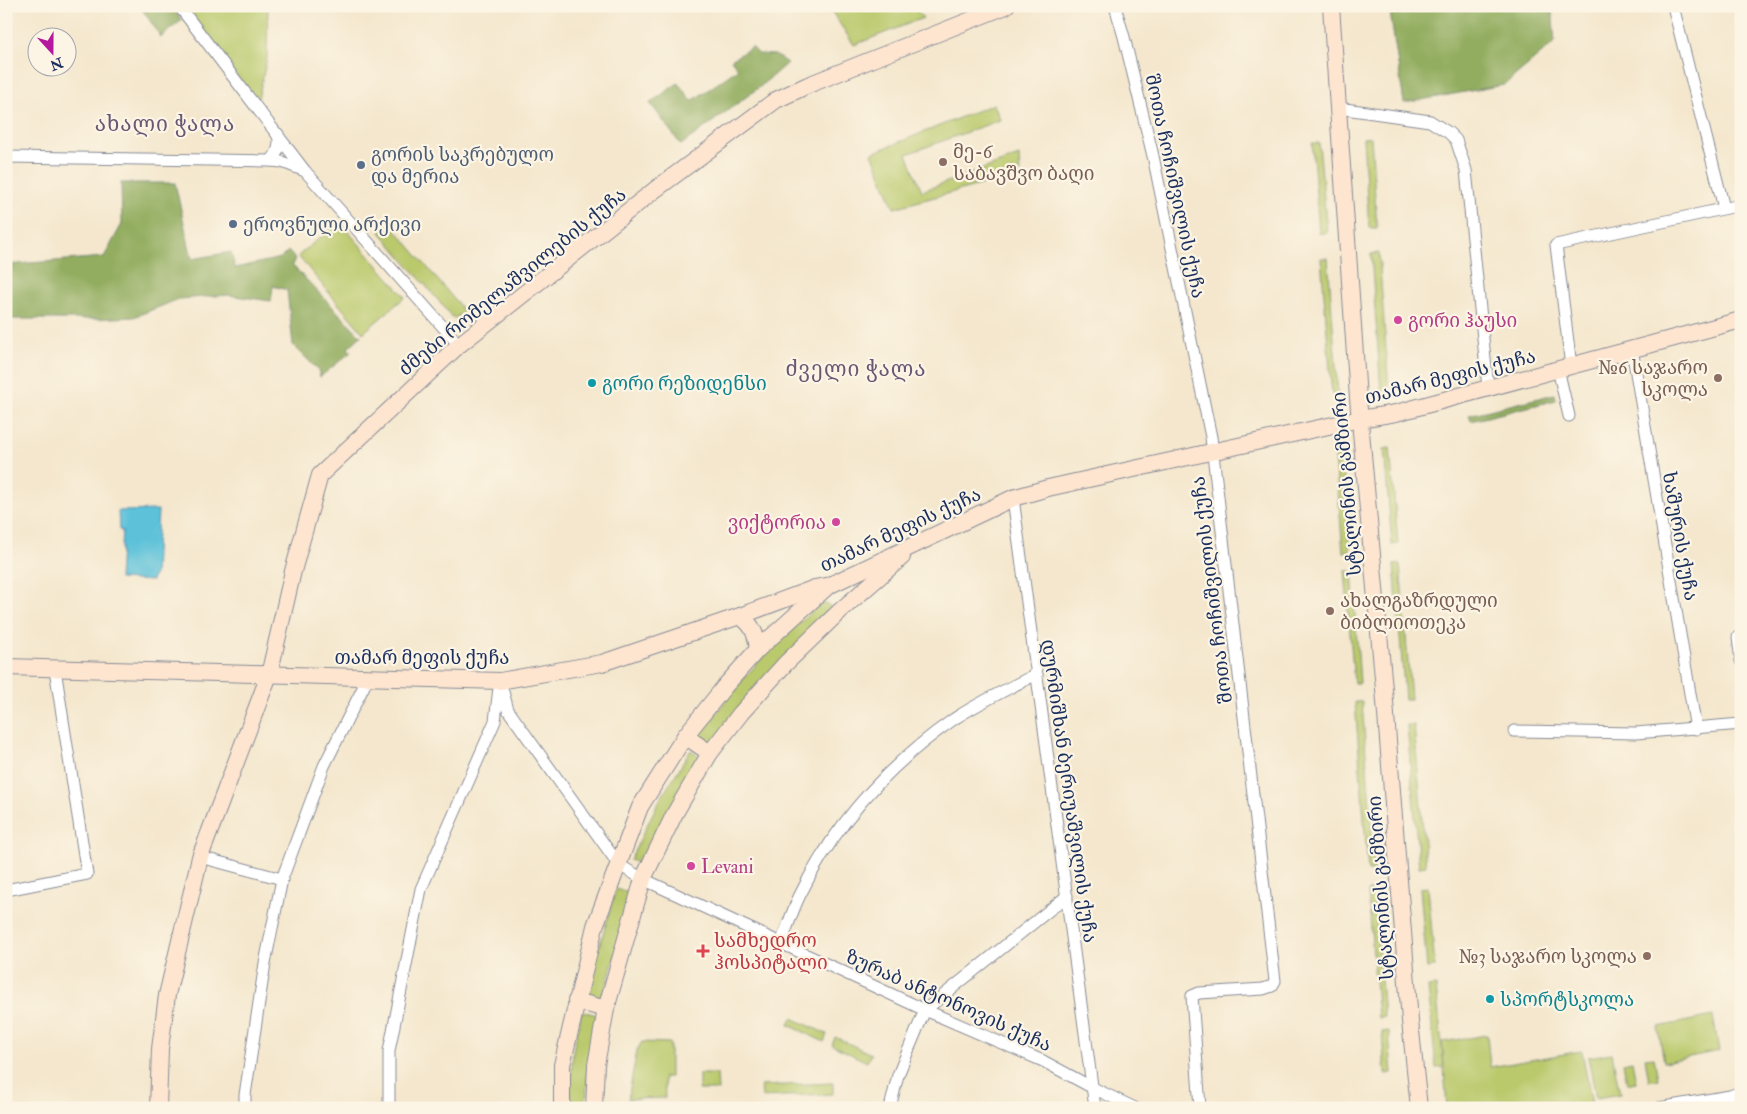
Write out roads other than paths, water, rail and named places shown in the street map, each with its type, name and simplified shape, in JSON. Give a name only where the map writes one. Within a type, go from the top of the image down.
[{"type":"street","points":[[179,6],[305,171],[459,345]]},
{"type":"street","name":"ძმები რომელაშვილების ქუჩა","points":[[158,1108],[160,1049],[167,995],[200,857],[268,675],[293,571],[320,475],[459,345],[656,189],[780,97],[1006,6]]},
{"type":"street","name":"შოთა ჩოჩიშვილის ქუჩა","points":[[1115,6],[1154,156],[1211,437],[1275,981],[1272,986],[1264,989],[1199,993],[1192,996],[1200,1108]]},
{"type":"street","name":"სტალინის გამზირი","points":[[1331,6],[1360,419],[1410,1021],[1419,1108]]},
{"type":"street","points":[[1673,6],[1724,208]]},
{"type":"street","points":[[1338,108],[1430,122],[1449,133],[1456,140],[1466,170],[1488,388]]},
{"type":"street","points":[[271,161],[277,154],[280,140],[278,134]]},
{"type":"street","points":[[6,157],[271,161],[282,162],[305,171]]},
{"type":"street","points":[[1569,416],[1556,244],[1741,205]]},
{"type":"street","name":"თამარ მეფის ქუჩა","points":[[6,667],[500,681],[602,663],[740,616],[815,588],[828,586],[1013,498],[1048,488],[1360,419],[1396,413],[1741,320]]},
{"type":"street","name":"ხაშურის ქუჩა","points":[[1632,349],[1696,729]]},
{"type":"street","name":"დურმიშხან ბერიუაშვილის ქუჩა","points":[[1013,498],[1092,1088]]},
{"type":"street","points":[[594,1108],[596,1066],[606,1009],[643,879],[674,813],[710,753],[741,713],[785,664],[841,610],[919,542]]},
{"type":"street","points":[[562,1108],[562,1065],[595,926],[640,807],[685,736],[725,686],[758,650],[828,586],[836,591],[842,601],[841,610]]},
{"type":"street","points":[[740,616],[749,622],[756,634],[758,650]]},
{"type":"street","points":[[1738,637],[1741,661]]},
{"type":"street","points":[[6,890],[87,874],[55,669]]},
{"type":"street","points":[[781,943],[799,898],[822,855],[850,816],[881,779],[917,747],[956,718],[1037,674]]},
{"type":"street","points":[[245,1108],[245,1095],[265,963],[282,879],[324,766],[368,678]]},
{"type":"street","points":[[389,1108],[389,1051],[421,889],[495,721],[500,681]]},
{"type":"street","name":"ზურაბ ანტონოვის ქუჩა","points":[[500,681],[508,710],[618,864],[643,879],[925,1010],[1042,1061],[1092,1088],[1135,1108]]},
{"type":"street","points":[[1514,732],[1636,733],[1741,724]]},
{"type":"street","points":[[685,736],[710,753]]},
{"type":"street","points":[[200,857],[282,879]]},
{"type":"street","points":[[890,1108],[898,1075],[925,1010],[1067,896]]},
{"type":"street","points":[[576,1001],[606,1009]]},
{"type":"street","points":[[1092,1088],[1095,1108]]},
{"type":"street","points":[[1659,1108],[1711,1104],[1741,1092]]},
{"type":"water","points":[[158,510],[155,575],[152,581],[119,579],[122,530],[119,530],[118,511]]},
{"type":"place","name":"მე-6 საბავშვო ბაღი","points":[[943,162]]},
{"type":"place","name":"გორის საკრებულო და მერია","points":[[361,165]]},
{"type":"place","name":"ეროვნული არქივი","points":[[233,224]]},
{"type":"place","name":"გორი ჰაუსი","points":[[1398,320]]},
{"type":"place","name":"№6 საჯარო სკოლა","points":[[1718,378]]},
{"type":"place","name":"გორი რეზიდენსი","points":[[592,383]]},
{"type":"place","name":"ვიქტორია","points":[[836,522]]},
{"type":"place","name":"ახალგაზრდული ბიბლიოთეკა","points":[[1330,611]]},
{"type":"place","name":"Levani","points":[[691,866]]},
{"type":"place","name":"სამხედრო ჰოსპიტალი","points":[[703,951]]},
{"type":"place","name":"№3 საჯარო სკოლა","points":[[1647,956]]},
{"type":"place","name":"სპორტსკოლა","points":[[1490,999]]},
{"type":"district","name":"ახალი ჭალა","points":[[165,124]]},
{"type":"district","name":"ძველი ჭალა","points":[[856,369]]}]
